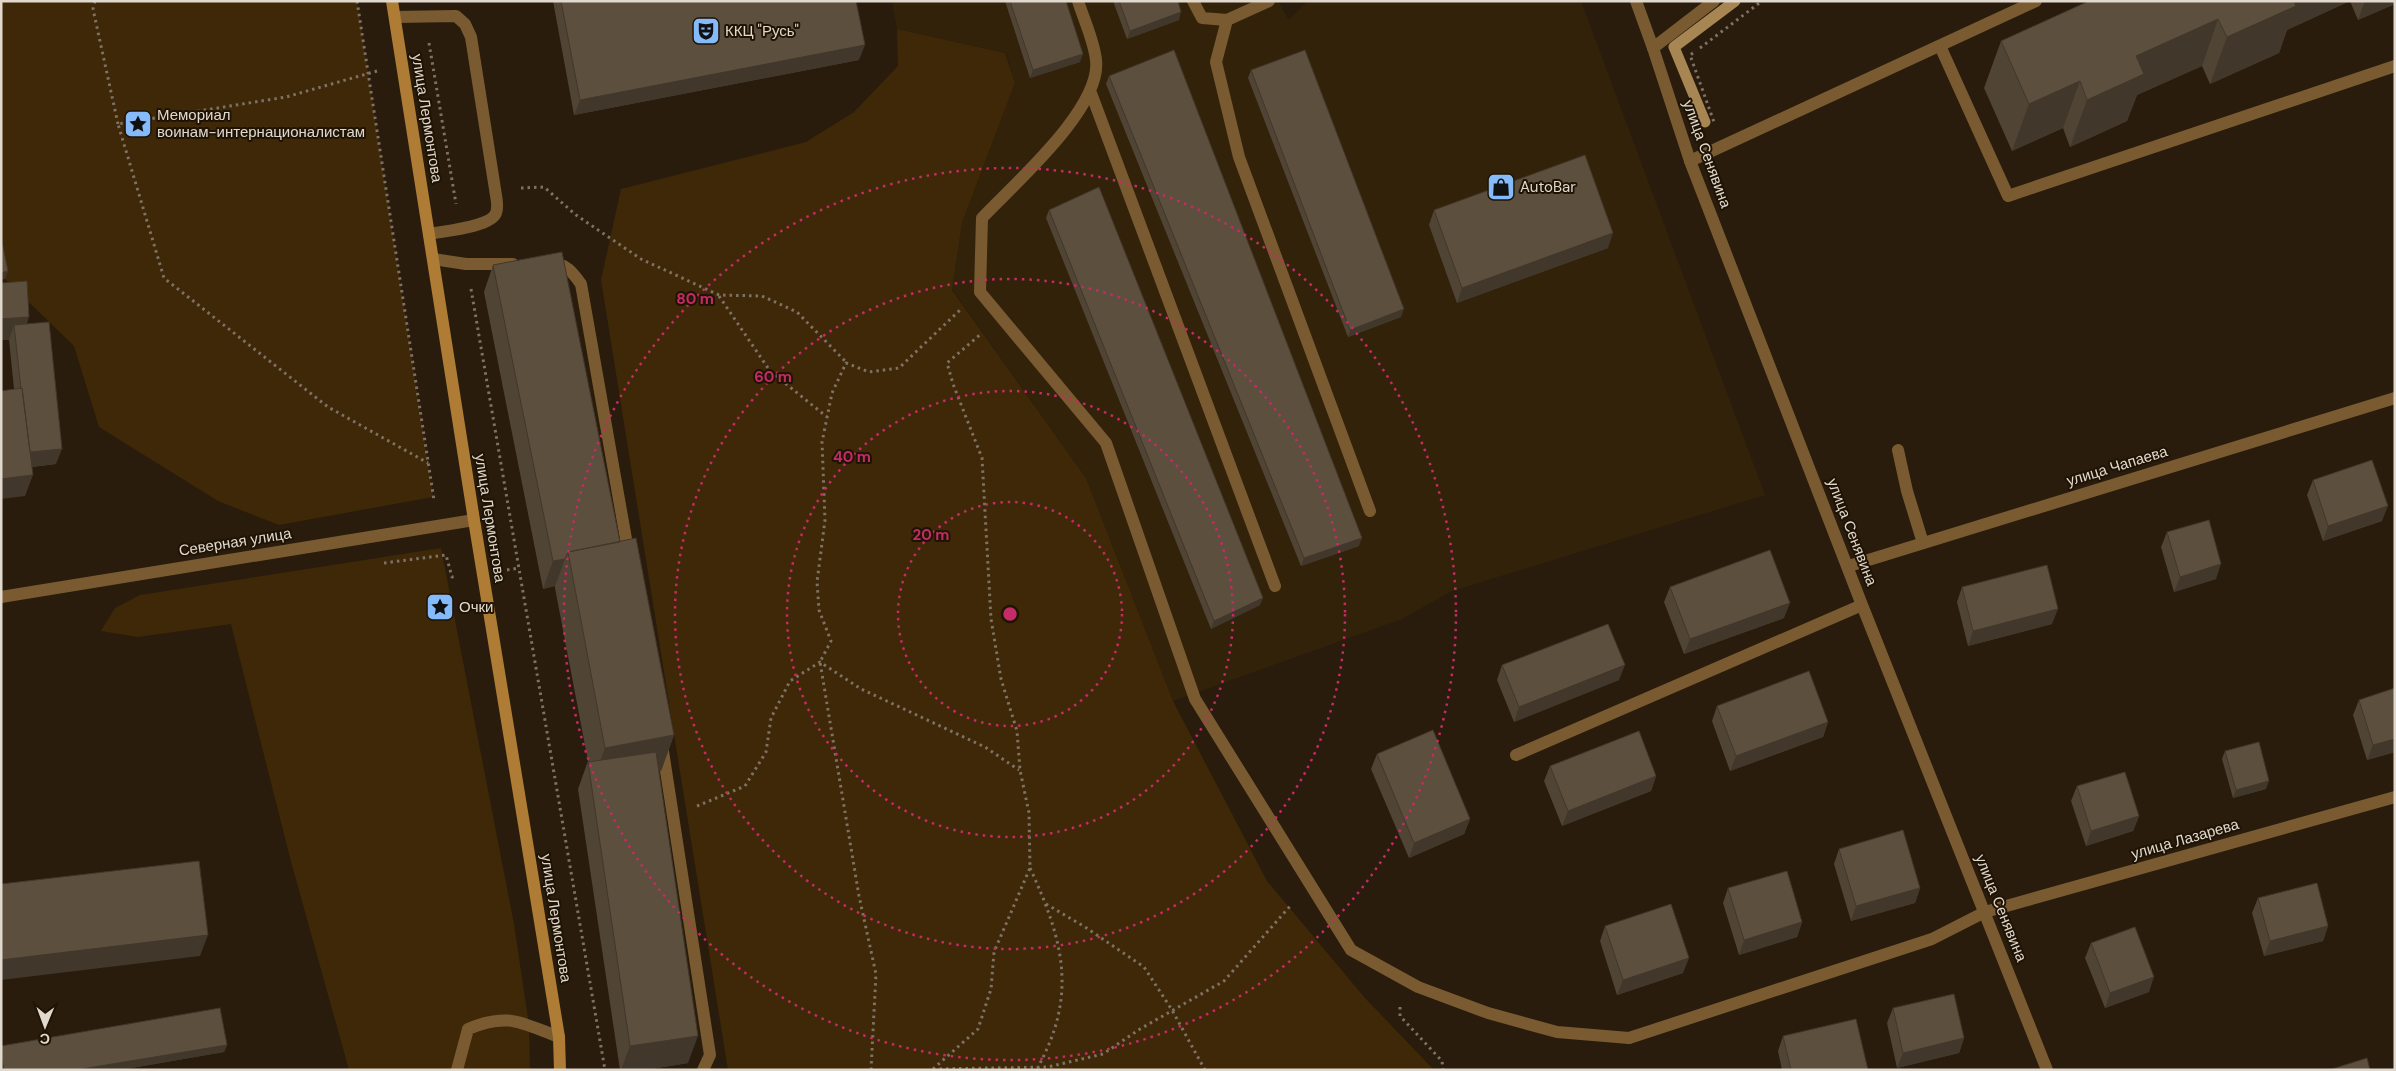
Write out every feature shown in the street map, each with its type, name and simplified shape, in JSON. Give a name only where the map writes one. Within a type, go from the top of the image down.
[{"type":"main road","name":"улица Лермонтова","points":[[392,1],[474,520],[559,1037],[560,1070]]},
{"type":"street","points":[[1078,1],[1097,61],[1091,93],[1069,127],[982,218],[980,292],[1106,443],[1195,699],[1351,950],[1402,979]]},
{"type":"street","points":[[1193,1],[1202,18],[1227,20],[1269,1]]},
{"type":"street","name":"улица Сенявина","points":[[1636,1],[1690,161],[1862,605],[2047,1070]]},
{"type":"street","points":[[1653,48],[1714,1]]},
{"type":"street","points":[[1690,161],[2036,1]]},
{"type":"street","points":[[395,17],[456,16],[465,24],[471,37],[498,203],[496,214],[487,223],[429,234]]},
{"type":"street","points":[[1227,20],[1216,62],[1239,157],[1370,511]]},
{"type":"street","points":[[1940,46],[2008,196],[2395,66]]},
{"type":"street","points":[[1091,93],[1275,586]]},
{"type":"street","points":[[433,259],[466,264],[558,263],[572,270],[581,284],[630,564]]},
{"type":"street","name":"улица Чапаева","points":[[1848,566],[2395,398]]},
{"type":"street","points":[[1898,450],[1907,492],[1923,543]]},
{"type":"street","name":"Северная улица","points":[[1,597],[474,520]]},
{"type":"street","points":[[1516,755],[1862,605]]},
{"type":"street","points":[[659,729],[710,1055],[703,1070]]},
{"type":"street","name":"улица Лазарева","points":[[1402,979],[1418,987],[1488,1013],[1557,1032],[1629,1038],[1932,940],[1985,912],[2395,797]]},
{"type":"street","points":[[457,1070],[468,1029],[488,1020],[511,1019],[559,1037]]},
{"type":"path","points":[[95,1],[93,8],[118,124],[164,278],[328,407],[428,463]]},
{"type":"path","points":[[356,1],[438,526]]},
{"type":"path","points":[[1722,146],[1690,55],[1762,1]]},
{"type":"path","points":[[424,17],[460,228]]},
{"type":"path","points":[[118,124],[286,97],[368,74],[432,59]]},
{"type":"path","points":[[495,189],[544,188],[576,215],[641,259],[719,295],[762,296],[797,312],[846,363],[869,372],[899,368],[980,292]]},
{"type":"path","points":[[466,264],[605,1070]]},
{"type":"path","points":[[719,295],[770,371],[826,418]]},
{"type":"path","points":[[1001,318],[947,362],[953,384],[982,458],[991,619],[1000,679],[1017,731],[1020,770],[1029,813],[1030,868],[1046,904],[1062,965],[1062,1007],[1050,1044],[1038,1068]]},
{"type":"path","points":[[673,815],[745,786],[766,752],[771,718],[790,681],[820,662],[831,641],[819,610],[817,582],[825,520],[822,442],[832,393],[846,363]]},
{"type":"path","points":[[377,564],[446,555],[452,577],[519,568]]},
{"type":"path","points":[[820,662],[861,689],[985,747],[1020,770]]},
{"type":"path","points":[[820,662],[859,896],[876,974],[870,1070]]},
{"type":"path","points":[[933,1069],[978,1029],[990,989],[994,952],[1030,868]]},
{"type":"path","points":[[933,1069],[1038,1068],[1103,1054],[1172,1010],[1224,981],[1310,885]]},
{"type":"path","points":[[1046,904],[1085,927],[1144,967],[1172,1010],[1205,1070]]},
{"type":"path","points":[[1402,979],[1400,1016],[1442,1061],[1443,1070]]},
{"type":"shaded area","points":[[1,1],[357,1],[433,497],[279,525],[218,501],[99,427],[74,346],[5,279],[1,259]]},
{"type":"shaded area","points":[[892,1],[1278,1],[1289,20],[1307,1],[1581,1],[1765,495],[1452,591],[1402,619],[1173,701],[1086,478],[952,289],[962,223],[1015,83],[1006,53],[897,29]]},
{"type":"shaded area","points":[[897,29],[1005,53],[1015,83],[962,223],[952,290],[1086,478],[1173,701],[1267,881],[1365,998],[1434,1070],[728,1070],[601,280],[621,189],[806,142],[854,112],[898,66]]},
{"type":"shaded area","points":[[441,548],[514,924],[529,1025],[530,1070],[349,1070],[290,858],[231,624],[138,637],[101,631],[115,608],[140,595]]},
{"type":"building","name":"ККЦ \"Русь\"","points":[[561,1],[856,1],[865,45],[580,100]]},
{"type":"building","points":[[1010,1],[1066,1],[1083,54],[1033,70]]},
{"type":"building","points":[[1119,1],[1178,1],[1181,12],[1130,31]]},
{"type":"building","points":[[2089,1],[2294,1],[2296,6],[2227,37],[2218,19],[2136,56],[2144,74],[2087,100],[2080,81],[2029,104],[2001,41]]},
{"type":"building","points":[[1174,50],[1362,538],[1304,558],[1109,76]]},
{"type":"building","points":[[1305,50],[1404,309],[1350,330],[1251,70]]},
{"type":"building","points":[[1585,155],[1613,233],[1462,288],[1434,210]]},
{"type":"building","points":[[1099,187],[1263,598],[1214,621],[1049,210]]},
{"type":"building","points":[[1,236],[8,271],[1,273]]},
{"type":"building","points":[[562,252],[620,542],[568,552],[565,559],[553,561],[493,265]]},
{"type":"building","points":[[27,281],[29,317],[1,319],[1,283]]},
{"type":"building","points":[[49,322],[62,449],[30,452],[14,325]]},
{"type":"building","points":[[22,388],[33,475],[1,479],[1,391]]},
{"type":"building","points":[[2372,460],[2388,506],[2328,526],[2313,480]]},
{"type":"building","points":[[2209,520],[2221,564],[2180,577],[2167,532]]},
{"type":"building","points":[[636,538],[674,735],[605,748],[568,552]]},
{"type":"building","points":[[1770,550],[1790,603],[1690,639],[1670,587]]},
{"type":"building","points":[[2047,565],[2058,609],[1973,631],[1962,587]]},
{"type":"building","points":[[1608,624],[1625,665],[1519,707],[1502,665]]},
{"type":"building","points":[[1809,671],[1828,722],[1736,756],[1717,706]]},
{"type":"building","points":[[2395,688],[2395,739],[2373,745],[2359,700]]},
{"type":"building","points":[[1433,730],[1470,819],[1414,843],[1377,754]]},
{"type":"building","points":[[1639,731],[1656,776],[1568,811],[1550,766]]},
{"type":"building","points":[[2259,742],[2269,781],[2236,790],[2225,751]]},
{"type":"building","points":[[656,752],[698,1036],[630,1046],[588,762]]},
{"type":"building","points":[[2125,772],[2139,816],[2091,831],[2077,786]]},
{"type":"building","points":[[1903,830],[1920,888],[1856,906],[1839,849]]},
{"type":"building","points":[[199,861],[208,935],[1,960],[1,884]]},
{"type":"building","points":[[1787,871],[1802,922],[1744,940],[1728,888]]},
{"type":"building","points":[[2317,883],[2328,926],[2270,941],[2258,898]]},
{"type":"building","points":[[1671,904],[1689,958],[1623,980],[1605,926]]},
{"type":"building","points":[[2135,927],[2154,977],[2110,993],[2091,943]]},
{"type":"building","points":[[1954,994],[1964,1038],[1903,1053],[1893,1008]]},
{"type":"building","points":[[220,1008],[227,1045],[76,1070],[4,1070],[1,1046]]},
{"type":"building","points":[[1856,1019],[1868,1070],[1791,1070],[1783,1036]]},
{"type":"building","points":[[2367,1058],[2370,1070],[2329,1070]]},
{"type":"waterway","points":[[1705,122],[1674,47],[1735,1]]},
{"type":"place","name":"ККЦ \"Русь\"","points":[[706,31]]},
{"type":"place","name":"Мемориал воинам-интернационалистам","points":[[138,124]]},
{"type":"place","name":"AutoBar","points":[[1501,187]]},
{"type":"place","name":"Очки","points":[[440,607]]}]
